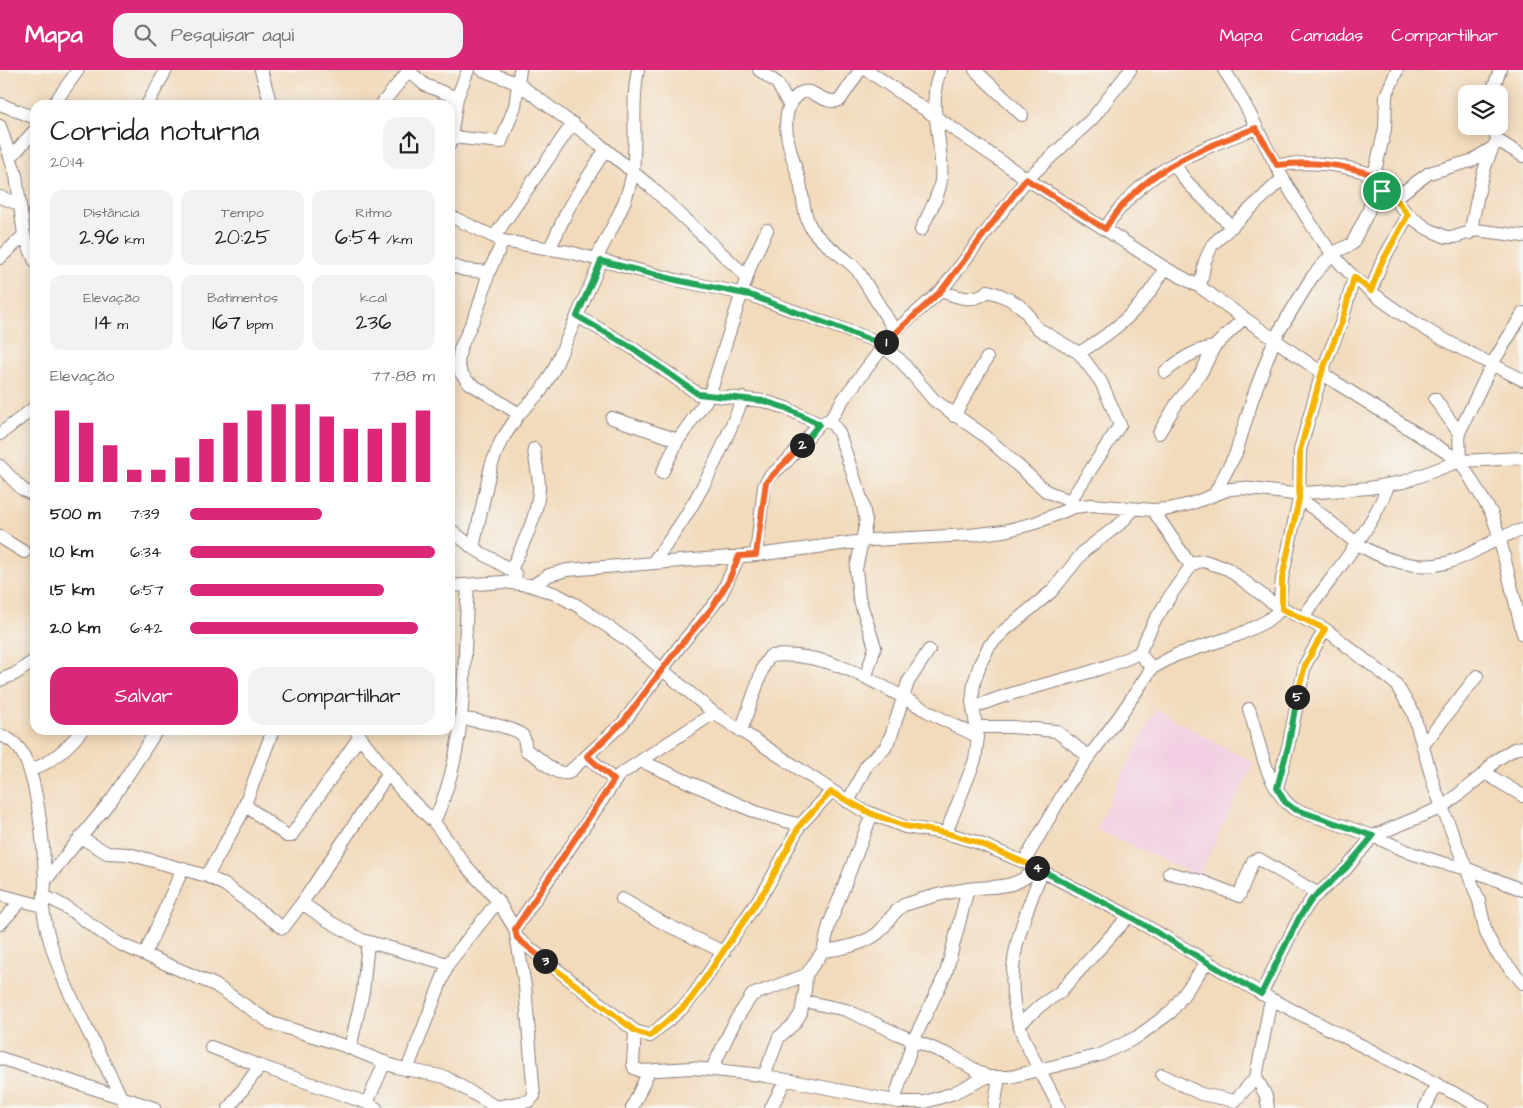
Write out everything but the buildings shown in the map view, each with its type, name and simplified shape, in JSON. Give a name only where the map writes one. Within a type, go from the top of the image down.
[{"type":"street","points":[[57,100],[78,70]]},
{"type":"street","points":[[150,100],[166,70]]},
{"type":"street","points":[[261,70],[270,100]]},
{"type":"street","points":[[385,100],[409,70],[424,85],[458,98]]},
{"type":"street","points":[[455,116],[458,98],[468,70]]},
{"type":"street","points":[[482,70],[519,84],[573,124],[632,171],[747,277]]},
{"type":"street","points":[[455,140],[501,142],[515,106],[520,70]]},
{"type":"street","points":[[473,548],[492,466],[504,433],[518,414],[541,392],[554,369],[598,260],[626,201],[632,171],[635,137],[633,98],[638,70]]},
{"type":"street","points":[[759,70],[777,83],[790,106]]},
{"type":"street","points":[[860,70],[840,100],[828,102],[804,91],[790,106],[787,131],[805,215],[812,230],[823,242],[852,264],[858,271],[895,332]]},
{"type":"street","points":[[867,70],[1026,179],[1164,268],[1200,287],[1322,372],[1460,461],[1492,514],[1523,632]]},
{"type":"street","points":[[921,230],[935,200],[941,179],[935,89],[941,70]]},
{"type":"street","points":[[975,70],[1022,115]]},
{"type":"street","points":[[756,555],[766,482],[825,422],[895,332],[941,291],[1026,179],[1093,118],[1130,70]]},
{"type":"street","points":[[1224,70],[1283,178],[1313,226],[1354,277],[1393,308],[1443,340],[1523,380]]},
{"type":"street","points":[[1215,493],[1236,453],[1253,397],[1275,338],[1312,277],[1334,253],[1352,244],[1368,212],[1375,190],[1374,175],[1384,129],[1386,96],[1397,70]]},
{"type":"street","points":[[1495,85],[1500,70]]},
{"type":"street","points":[[0,104],[30,116]]},
{"type":"street","points":[[518,414],[468,382],[461,373],[458,363],[460,349],[478,309],[498,239],[573,124]]},
{"type":"street","points":[[0,126],[7,156],[16,175],[24,235],[30,249]]},
{"type":"street","points":[[1105,229],[1114,214],[1137,188],[1174,164],[1210,145],[1256,128]]},
{"type":"street","points":[[7,156],[30,135]]},
{"type":"street","points":[[1470,233],[1495,144],[1494,135]]},
{"type":"street","points":[[1495,144],[1523,156]]},
{"type":"street","points":[[1395,198],[1429,173],[1471,161],[1495,144]]},
{"type":"street","points":[[550,248],[569,207],[605,150]]},
{"type":"street","points":[[1277,165],[1312,162],[1330,164],[1374,175]]},
{"type":"street","points":[[1174,164],[1186,181],[1232,227]]},
{"type":"street","points":[[1200,287],[1205,261],[1212,244],[1283,178]]},
{"type":"street","points":[[1375,190],[1395,198],[1408,215],[1428,229],[1446,236],[1455,237],[1476,230],[1523,236]]},
{"type":"street","points":[[0,197],[19,204]]},
{"type":"street","points":[[1371,291],[1381,264],[1408,215]]},
{"type":"street","points":[[455,218],[498,239],[550,248],[741,293],[884,345],[900,360],[934,400],[954,416],[985,436],[1046,491],[1072,504],[1153,510],[1190,504],[1215,493],[1243,488],[1293,494],[1299,496],[1356,542],[1407,564],[1427,566],[1464,557],[1499,536],[1523,530]]},
{"type":"street","points":[[662,473],[678,440],[708,396],[741,293],[768,230]]},
{"type":"street","points":[[0,258],[24,235]]},
{"type":"street","points":[[455,267],[465,270],[489,272]]},
{"type":"street","points":[[1079,353],[1100,340],[1138,307],[1152,291],[1164,268]]},
{"type":"street","points":[[1282,609],[1282,579],[1299,496],[1300,450],[1322,372],[1342,321],[1354,277]]},
{"type":"street","points":[[528,585],[549,575],[567,570],[756,555],[862,542],[940,538],[1004,531],[1035,523],[1072,504],[1120,424],[1101,382],[1079,353],[1037,328],[1021,307],[988,291],[975,298],[963,299],[941,291]]},
{"type":"street","points":[[1460,461],[1459,433],[1492,364],[1523,313]]},
{"type":"street","points":[[577,316],[634,349],[681,384],[698,394],[744,398],[786,408],[825,422],[839,433],[862,501],[866,522],[856,569],[856,584],[875,647],[866,676]]},
{"type":"street","points":[[1159,433],[1177,403],[1201,373],[1214,346],[1244,318]]},
{"type":"street","points":[[1165,372],[1182,358],[1214,346]]},
{"type":"street","points":[[954,416],[987,358]]},
{"type":"street","points":[[653,562],[679,529],[701,491],[744,398]]},
{"type":"street","points":[[1436,399],[1459,433]]},
{"type":"street","points":[[0,434],[30,411]]},
{"type":"street","points":[[612,418],[678,440]]},
{"type":"street","points":[[512,570],[530,530],[537,504],[539,487],[534,449]]},
{"type":"street","points":[[1299,496],[1341,492],[1403,482],[1460,461],[1523,458]]},
{"type":"street","points":[[0,466],[22,489],[30,493]]},
{"type":"street","points":[[1303,618],[1317,597],[1328,587],[1382,502],[1388,484]]},
{"type":"street","points":[[946,833],[975,760],[977,732],[973,708],[974,683],[980,664],[989,646],[1005,630],[1052,591],[1084,551],[1121,522],[1134,508]]},
{"type":"street","points":[[1153,510],[1191,566]]},
{"type":"street","points":[[455,533],[473,548],[512,570],[528,585]]},
{"type":"street","points":[[0,537],[24,552]]},
{"type":"street","points":[[462,718],[490,723],[520,733],[524,738],[527,751],[541,759],[551,768],[562,773],[568,773],[623,722],[663,668],[720,597],[739,556]]},
{"type":"street","points":[[973,708],[1013,692],[1065,679],[1139,653],[1158,615],[1191,566],[1197,562],[1204,562],[1228,569],[1282,609],[1325,629],[1394,683],[1413,712],[1442,808],[1468,869],[1479,901],[1486,933],[1496,952],[1523,983]]},
{"type":"street","points":[[455,586],[503,582],[528,585],[556,594],[578,606],[663,668],[714,713],[848,802],[872,814],[905,826],[946,833],[976,842],[1024,862],[1129,916],[1266,996],[1483,1108]]},
{"type":"street","points":[[434,822],[445,798],[456,762],[462,718],[468,585]]},
{"type":"street","points":[[1024,862],[1046,822],[1088,756],[1122,714],[1152,668],[1176,655],[1238,635],[1264,622],[1282,609]]},
{"type":"street","points":[[1277,788],[1289,743],[1305,665],[1325,629]]},
{"type":"street","points":[[848,802],[867,764],[885,748],[908,682],[929,650]]},
{"type":"street","points":[[1139,653],[1152,668]]},
{"type":"street","points":[[741,731],[764,665],[770,656],[782,655],[812,659],[866,676],[903,698],[977,732],[1012,727],[1056,731],[1088,756]]},
{"type":"street","points":[[0,680],[15,674],[30,664]]},
{"type":"street","points":[[1424,744],[1477,676]]},
{"type":"street","points":[[1250,709],[1269,774],[1285,802],[1294,809],[1373,836],[1439,862],[1468,869],[1523,890]]},
{"type":"street","points":[[516,934],[614,780],[714,713]]},
{"type":"street","points":[[0,735],[16,745],[30,771],[38,810],[45,881],[44,901],[57,962],[85,1025],[124,1102]]},
{"type":"street","points":[[30,771],[50,763],[68,749],[78,735]]},
{"type":"street","points":[[45,881],[82,838],[128,777],[154,735]]},
{"type":"street","points":[[208,876],[245,805],[271,735]]},
{"type":"street","points":[[245,805],[287,836],[291,836],[357,735]]},
{"type":"street","points":[[0,895],[20,902],[44,901],[76,912],[107,937],[215,985],[272,1023],[350,1048],[407,1070],[445,1077],[497,1107],[529,1101],[534,1096],[525,986],[516,934],[498,901],[466,866],[434,822],[388,774],[359,735]]},
{"type":"street","points":[[1162,1075],[1201,1094],[1235,1101],[1256,1077],[1266,996],[1299,918],[1317,893],[1346,868],[1373,836],[1442,808],[1485,773],[1495,761],[1514,749],[1523,747]]},
{"type":"street","points":[[587,756],[614,780]]},
{"type":"street","points":[[641,761],[758,813],[800,825]]},
{"type":"street","points":[[1485,773],[1523,796]]},
{"type":"street","points":[[82,838],[107,853],[128,854],[208,876],[225,885],[280,927],[285,926],[388,774]]},
{"type":"street","points":[[516,934],[635,1031],[650,1036],[663,1022],[686,1006],[767,887],[800,825],[831,792]]},
{"type":"street","points":[[764,1076],[779,1037],[798,1019],[804,1002],[806,975],[823,952],[829,925],[872,814]]},
{"type":"street","points":[[1169,873],[1201,881],[1239,896],[1253,861],[1259,859],[1317,893]]},
{"type":"street","points":[[145,954],[183,868]]},
{"type":"street","points":[[823,952],[867,940],[878,932],[896,910],[904,905],[968,889],[1007,886],[1039,870]]},
{"type":"street","points":[[1039,870],[1013,953],[1012,975],[1019,1025],[1059,1108]]},
{"type":"street","points":[[897,1103],[913,1040],[946,974],[968,889]]},
{"type":"street","points":[[622,899],[663,923],[724,952]]},
{"type":"street","points":[[407,1070],[448,964],[498,901]]},
{"type":"street","points":[[0,924],[20,902]]},
{"type":"street","points":[[302,903],[325,920],[368,942],[448,964]]},
{"type":"street","points":[[1019,1025],[1041,1005],[1059,993],[1129,916]]},
{"type":"street","points":[[350,1048],[363,992],[368,942]]},
{"type":"street","points":[[635,1031],[634,1068],[641,1071],[712,1069],[764,1076],[897,1103],[925,1102],[993,1077],[1010,1077],[1100,1055],[1137,1037],[1171,1012],[1208,961]]},
{"type":"street","points":[[712,1069],[735,1021],[752,995],[806,975]]},
{"type":"street","points":[[804,1002],[846,1010],[952,1056],[993,1077]]},
{"type":"street","points":[[211,1047],[372,1105],[385,1062]]},
{"type":"street","points":[[0,1058],[124,1102],[154,1108]]},
{"type":"street","points":[[229,1108],[260,1066]]},
{"type":"street","points":[[632,1108],[650,1071]]},
{"type":"street","points":[[993,1077],[994,1108]]},
{"type":"street","points":[[1256,1077],[1266,1096],[1268,1108]]},
{"type":"street","points":[[771,1108],[785,1080]]},
{"type":"street","points":[[1425,1108],[1437,1084]]},
{"type":"shaded area","points":[[1155,709],[1254,763],[1198,876],[1096,829]]},
{"type":"route","points":[[1256,128],[1277,165],[1312,162],[1350,167],[1374,175],[1375,190],[1382,191],[1395,198],[1408,215],[1381,264],[1371,291],[1354,277],[1342,321],[1322,372],[1300,450],[1298,468],[1299,499],[1288,547],[1280,598],[1282,609],[1325,629],[1305,665],[1282,774],[1277,788],[1285,802],[1294,809],[1373,836],[1346,868],[1312,899],[1299,918],[1261,994],[1129,916],[1024,862],[976,842],[946,833],[905,826],[860,809],[831,792],[800,825],[767,887],[714,969],[686,1006],[663,1022],[650,1036],[635,1031],[517,938],[515,929],[614,780],[587,756],[623,722],[679,647],[712,608],[728,582],[739,556],[756,555],[764,486],[769,478],[778,471],[819,424],[786,408],[764,401],[698,394],[681,384],[634,349],[577,316],[601,261],[676,280],[726,288],[750,295],[829,325],[859,334],[884,345],[905,322],[941,291],[1026,179],[1105,229],[1114,214],[1137,188],[1154,176],[1210,145],[1256,128]]}]
